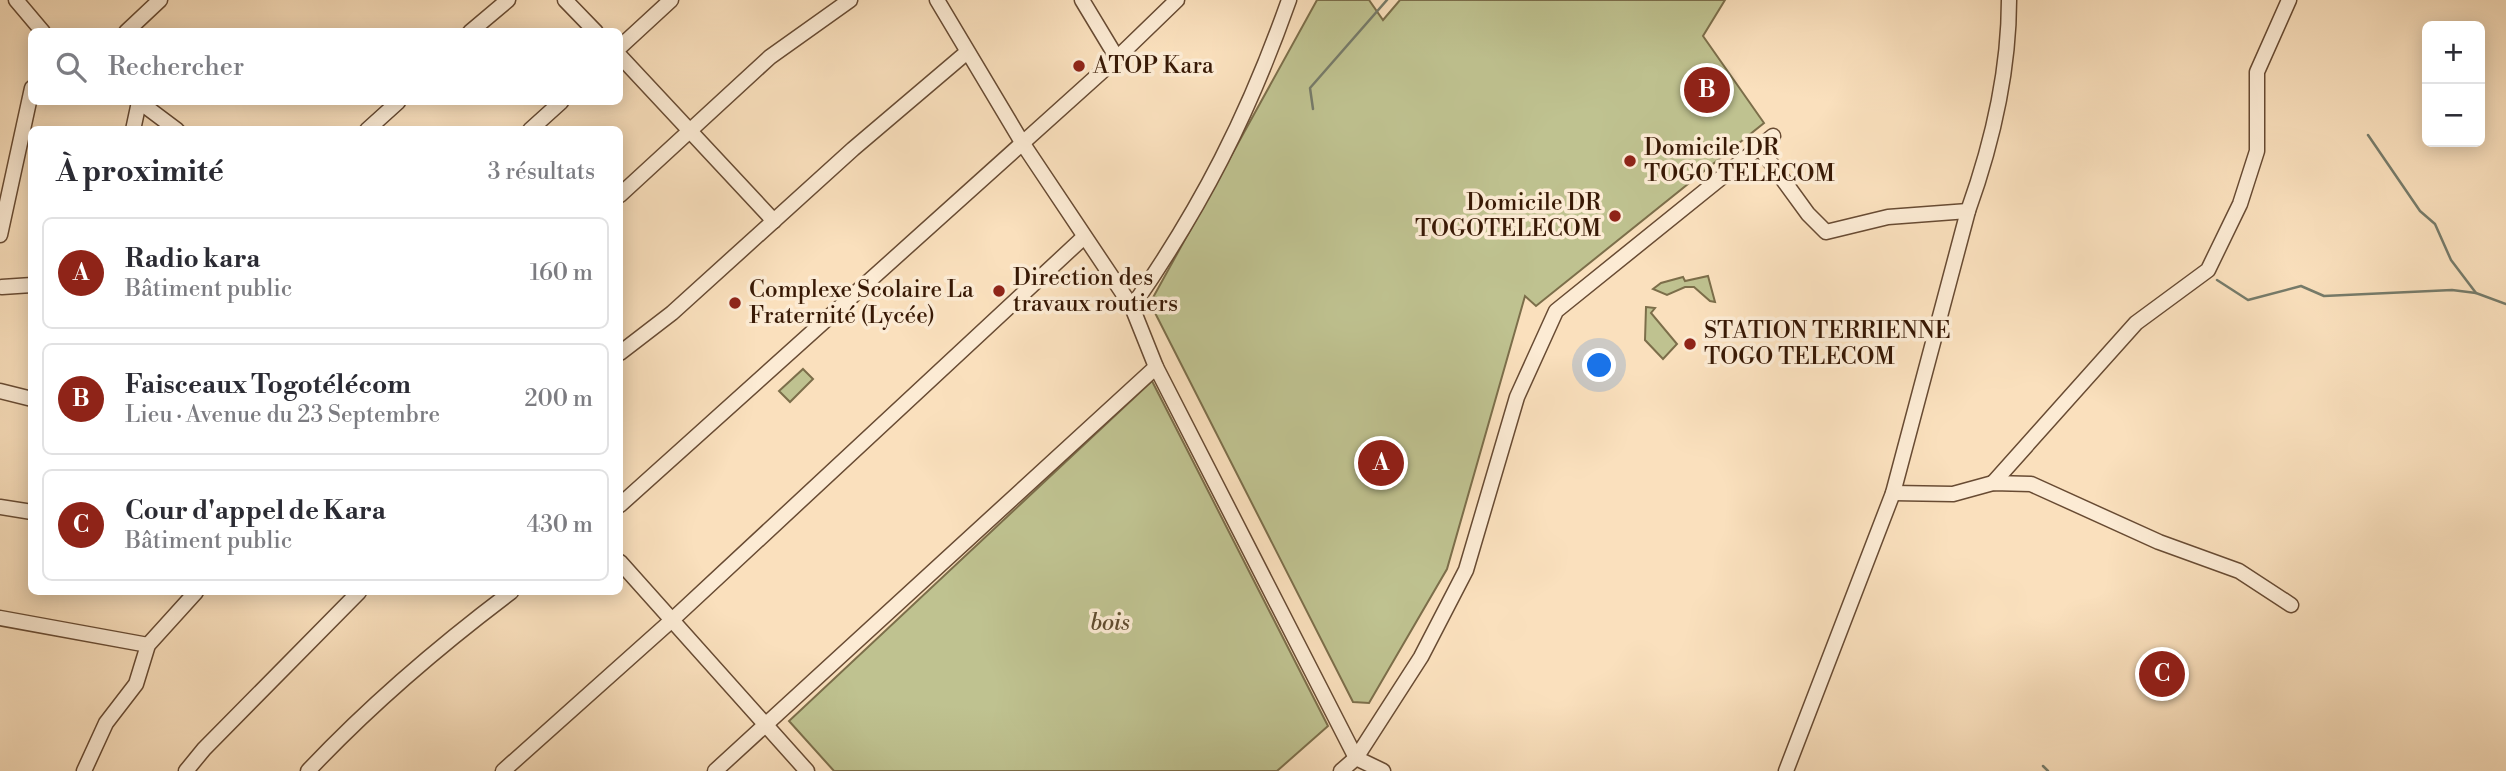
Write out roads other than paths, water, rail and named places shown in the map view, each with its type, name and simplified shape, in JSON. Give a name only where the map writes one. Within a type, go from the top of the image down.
[{"type":"street","points":[[16,0],[40,28]]},
{"type":"street","points":[[130,28],[160,0]]},
{"type":"street","points":[[475,28],[508,0]]},
{"type":"street","points":[[565,0],[592,28]]},
{"type":"street","points":[[623,44],[671,0]]},
{"type":"street","points":[[623,192],[770,57],[850,0]]},
{"type":"street","points":[[937,0],[966,53],[1023,144],[1132,307],[1156,367],[1356,758],[1382,771]]},
{"type":"street","points":[[1082,0],[1117,58]]},
{"type":"street","points":[[623,502],[1023,144],[1177,0]]},
{"type":"street","points":[[1132,307],[1176,243],[1226,154],[1261,80],[1289,0]]},
{"type":"street","points":[[1787,771],[1893,493],[1968,211],[1985,165],[2009,39],[2009,0]]},
{"type":"street","points":[[1993,483],[2136,323],[2208,270],[2240,204],[2257,150],[2257,72],[2289,0]]},
{"type":"street","points":[[623,351],[672,313],[966,53]]},
{"type":"street","points":[[623,59],[774,220]]},
{"type":"street","points":[[0,235],[28,105]]},
{"type":"street","points":[[134,126],[139,105]]},
{"type":"street","points":[[144,105],[172,126]]},
{"type":"street","points":[[371,126],[395,105]]},
{"type":"street","points":[[534,126],[558,105]]},
{"type":"street","points":[[1341,771],[1356,758],[1421,656],[1466,570],[1517,397],[1556,311],[1773,136]]},
{"type":"street","points":[[1760,149],[1808,214],[1826,232],[1888,217],[1968,211]]},
{"type":"street","points":[[503,771],[672,620],[1084,237]]},
{"type":"street","points":[[1,285],[28,285]]},
{"type":"street","points":[[715,771],[1156,367]]},
{"type":"street","points":[[0,391],[28,398]]},
{"type":"street","points":[[1893,493],[1953,494],[1993,483],[2031,484],[2159,542],[2239,571],[2291,605]]},
{"type":"street","points":[[0,507],[28,511]]},
{"type":"street","points":[[623,565],[807,771]]},
{"type":"street","points":[[84,771],[106,723],[136,684],[148,645],[193,595]]},
{"type":"street","points":[[186,771],[212,740],[356,595]]},
{"type":"street","points":[[308,771],[362,714],[430,654],[507,595]]},
{"type":"street","points":[[0,618],[148,645]]},
{"type":"waterway","points":[[1313,109],[1310,88],[1387,0]]},
{"type":"waterway","points":[[2368,135],[2420,211],[2435,224],[2451,260],[2476,293]]},
{"type":"waterway","points":[[2217,280],[2248,300],[2301,286],[2324,296],[2452,290],[2476,293],[2506,304]]},
{"type":"waterway","points":[[2043,766],[2048,771]]},
{"type":"place","name":"ATOP Kara","points":[[1079,66]]},
{"type":"place","name":"Faisceaux Togotélécom","points":[[1707,90]]},
{"type":"place","name":"Domicile DR TOGO TELECOM","points":[[1630,161]]},
{"type":"place","name":"Domicile DR TOGOTELECOM","points":[[1615,216]]},
{"type":"place","name":"Direction des travaux routiers","points":[[999,291]]},
{"type":"place","name":"Complexe Scolaire La Fraternité (Lycée)","points":[[735,303]]},
{"type":"place","name":"STATION TERRIENNE TOGO TELECOM","points":[[1690,344]]},
{"type":"place","name":"Radio kara","points":[[1381,463]]},
{"type":"place","name":"Cour d'appel de Kara","points":[[2162,674]]},
{"type":"park label","name":"bois","points":[[1110,623]]}]
